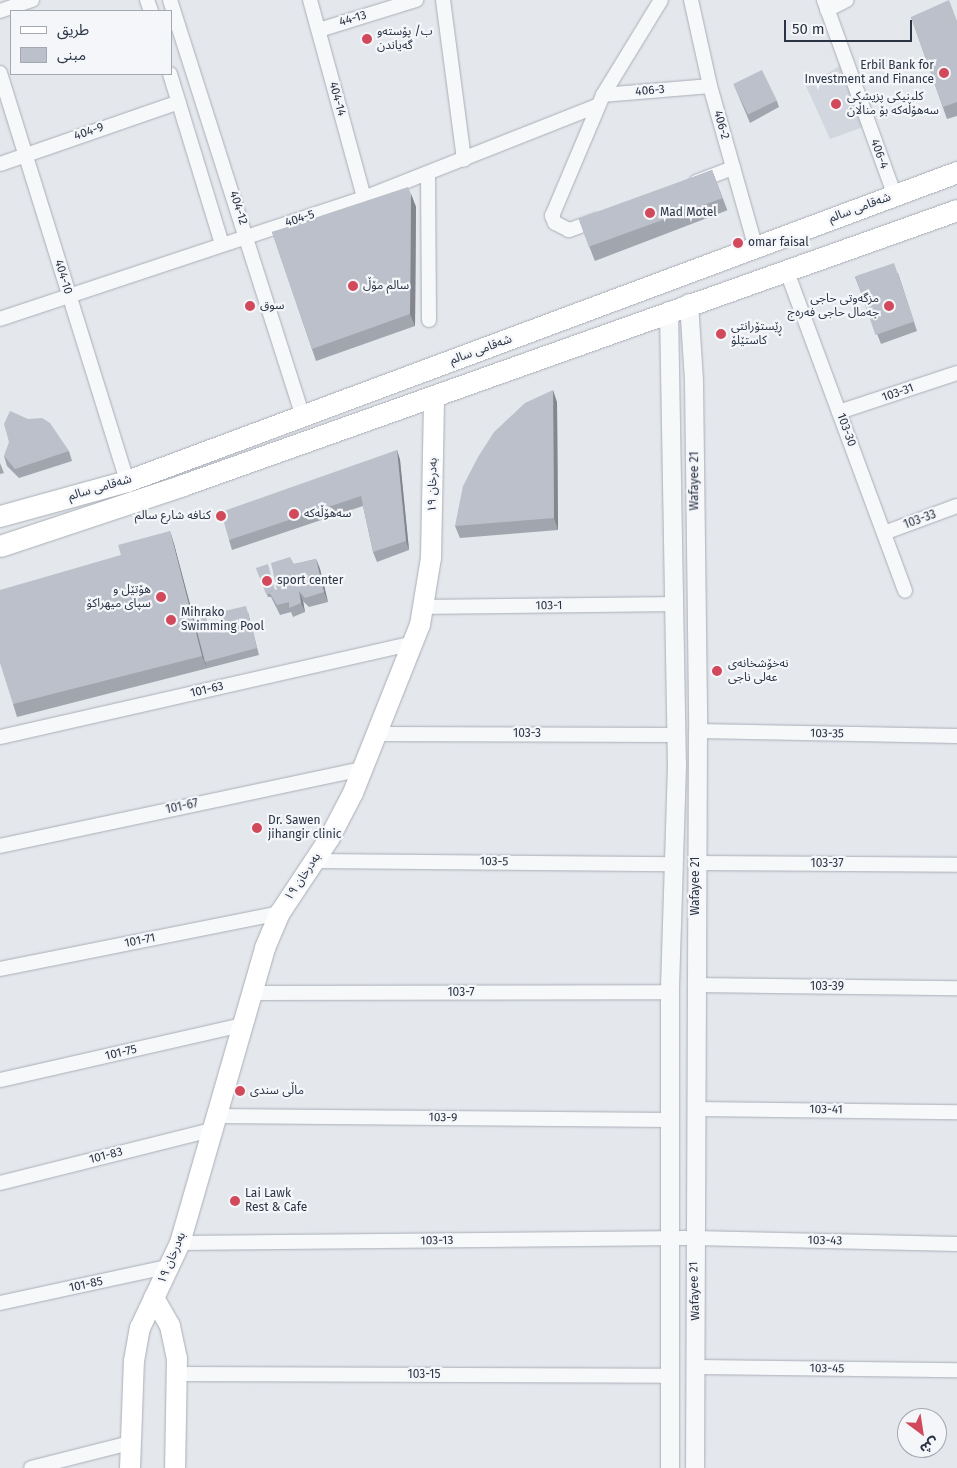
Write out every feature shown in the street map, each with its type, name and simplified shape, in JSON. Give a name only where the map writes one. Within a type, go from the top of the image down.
[{"type":"main road","name":"شەقامی سالم","points":[[0,516],[127,481],[949,175]]},
{"type":"main road","points":[[949,175],[952,212]]},
{"type":"main road","name":"شەقامی سالم","points":[[0,546],[184,485],[786,269],[952,212]]},
{"type":"main road","name":"بەدرخان ١٩","points":[[130,1468],[136,1344],[154,1298],[180,1244],[251,993],[280,913],[342,816],[415,642],[425,607],[432,532],[434,396]]},
{"type":"main road","name":"بەدرخان ١٩","points":[[154,1298],[170,1326],[177,1374],[175,1468]]},
{"type":"street","points":[[0,11],[32,0]]},
{"type":"street","name":"404-12","points":[[170,0],[248,236],[303,416]]},
{"type":"street","name":"404-14","points":[[310,0],[364,198]]},
{"type":"street","name":"44-13","points":[[319,30],[416,0]]},
{"type":"street","points":[[442,0],[464,160]]},
{"type":"street","points":[[615,213],[569,230],[556,223],[553,207],[599,101],[661,0]]},
{"type":"street","name":"406-2","points":[[691,0],[710,86],[756,248]]},
{"type":"street","points":[[825,5],[847,0]]},
{"type":"street","name":"406-4","points":[[825,5],[895,196]]},
{"type":"street","name":"404-10","points":[[0,73],[127,481]]},
{"type":"street","points":[[170,75],[222,244]]},
{"type":"street","name":"406-3","points":[[599,101],[710,86]]},
{"type":"street","name":"404-5","points":[[0,319],[364,198],[464,160],[599,101]]},
{"type":"street","name":"404-9","points":[[0,164],[179,102]]},
{"type":"street","points":[[949,175],[957,165]]},
{"type":"street","points":[[678,188],[733,168]]},
{"type":"street","points":[[428,174],[429,320]]},
{"type":"street","name":"103-30","points":[[786,269],[905,591]]},
{"type":"street","name":"Wafayee 21","points":[[689,304],[694,381],[698,731],[694,1238],[698,1367],[695,1468]]},
{"type":"street","name":"Wafayee 21","points":[[669,311],[676,735],[670,992],[670,1468]]},
{"type":"street","name":"103-31","points":[[839,412],[957,373]]},
{"type":"street","name":"103-33","points":[[884,533],[957,506]]},
{"type":"street","name":"103-1","points":[[425,607],[673,604]]},
{"type":"street","name":"101-63","points":[[0,737],[415,642]]},
{"type":"street","name":"103-35","points":[[698,731],[957,736]]},
{"type":"street","name":"103-3","points":[[378,734],[676,735]]},
{"type":"street","name":"101-67","points":[[0,846],[363,769]]},
{"type":"street","name":"103-5","points":[[314,861],[674,864]]},
{"type":"street","name":"103-37","points":[[697,863],[957,865]]},
{"type":"street","name":"101-71","points":[[0,969],[280,913]]},
{"type":"street","name":"103-39","points":[[696,986],[957,988]]},
{"type":"street","name":"103-7","points":[[251,993],[670,992]]},
{"type":"street","name":"101-75","points":[[0,1080],[242,1025]]},
{"type":"street","name":"103-41","points":[[695,1108],[957,1112]]},
{"type":"street","name":"103-9","points":[[213,1123],[670,1120]]},
{"type":"street","name":"101-83","points":[[0,1183],[213,1123]]},
{"type":"street","name":"103-13","points":[[180,1244],[694,1238]]},
{"type":"street","name":"103-43","points":[[694,1238],[957,1244]]},
{"type":"street","name":"101-85","points":[[0,1303],[171,1266]]},
{"type":"street","name":"103-45","points":[[698,1367],[957,1370]]},
{"type":"street","name":"103-15","points":[[177,1374],[671,1376]]},
{"type":"street","points":[[31,1468],[130,1443]]},
{"type":"shaded area","name":"کلینیکی پزیشکی سەهۆڵەکە بۆ مناڵان","points":[[843,64],[866,126],[830,139],[806,86]]},
{"type":"building","name":"Erbil Bank for Investment and Finance","points":[[949,0],[957,21],[957,102],[943,107],[911,17]]},
{"type":"building","points":[[762,70],[777,101],[748,115],[733,84]]},
{"type":"building","points":[[712,170],[722,198],[589,247],[579,219]]},
{"type":"building","name":"سالم مۆڵ","points":[[408,187],[411,194],[410,314],[312,349],[272,232]]},
{"type":"building","points":[[894,263],[914,322],[875,335],[855,276]]},
{"type":"building","points":[[553,390],[554,518],[455,526],[463,486],[494,432],[525,403]]},
{"type":"building","points":[[10,411],[28,419],[42,418],[50,423],[69,451],[15,469],[4,456],[9,442],[4,424]]},
{"type":"building","name":"سەهۆڵەکە","points":[[397,450],[406,541],[373,552],[361,496],[229,540],[221,512]]},
{"type":"building","points":[[170,531],[202,656],[13,704],[0,663],[0,590],[121,555],[118,545]]},
{"type":"building","points":[[290,557],[294,564],[316,559],[324,592],[305,598],[299,591],[301,603],[289,608],[289,602],[277,605],[269,592],[277,590],[271,563]]},
{"type":"building","name":"sport center","points":[[268,564],[275,591],[266,594],[256,568]]},
{"type":"building","points":[[246,606],[257,648],[205,662],[194,620],[206,617],[208,625],[222,621],[220,612]]},
{"type":"place","name":"ب/ پۆستەو گەیاندن","points":[[367,39]]},
{"type":"place","name":"Erbil Bank for Investment and Finance","points":[[944,73]]},
{"type":"place","name":"کلینیکی پزیشکی سەهۆڵەکە بۆ مناڵان","points":[[836,104]]},
{"type":"place","name":"Mad Motel","points":[[650,213]]},
{"type":"place","name":"omar faisal","points":[[738,243]]},
{"type":"place","name":"سالم مۆڵ","points":[[353,286]]},
{"type":"place","name":"سوق","points":[[250,306]]},
{"type":"place","name":"مزگه‌وتی حاجی جەمال حاجی فەرەج","points":[[889,306]]},
{"type":"place","name":"ڕێستۆرانتی کاستێلۆ","points":[[721,334]]},
{"type":"place","name":"سەهۆڵەکە","points":[[294,514]]},
{"type":"place","name":"كنافه شارع سالم","points":[[221,516]]},
{"type":"place","name":"sport center","points":[[267,581]]},
{"type":"place","name":"هۆتێل و سپای میهراکۆ","points":[[161,597]]},
{"type":"place","name":"Mihrako Swimming Pool","points":[[171,620]]},
{"type":"place","name":"نەخۆشخانەی عەلی ناجی","points":[[717,671]]},
{"type":"place","name":"Dr. Sawen jihangir clinic","points":[[257,828]]},
{"type":"place","name":"ماڵی سندی","points":[[240,1091]]},
{"type":"place","name":"Lai Lawk Rest & Cafe","points":[[235,1201]]}]
